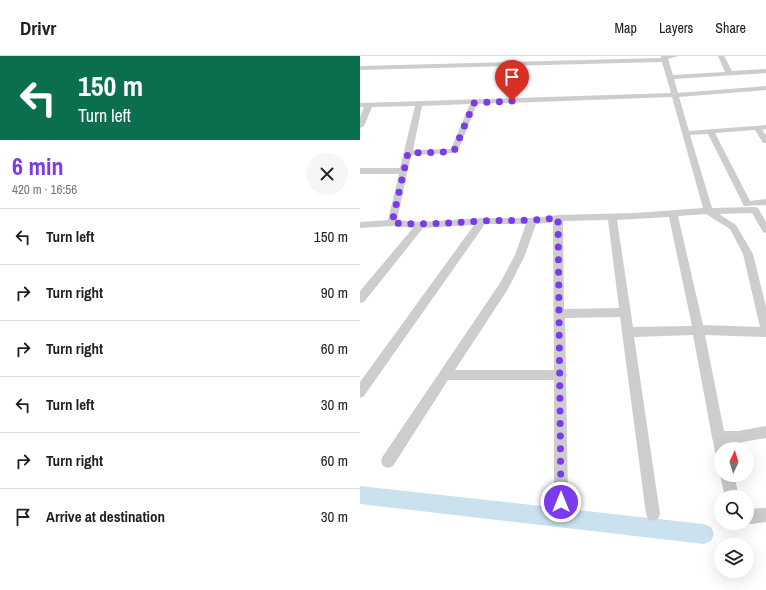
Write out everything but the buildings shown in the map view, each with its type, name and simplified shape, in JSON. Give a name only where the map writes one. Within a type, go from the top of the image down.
[{"type":"street","points":[[553,56],[554,64]]},
{"type":"street","points":[[360,68],[554,64],[664,58],[675,56]]},
{"type":"street","points":[[721,56],[730,74]]},
{"type":"street","points":[[628,332],[698,330],[766,331],[748,254],[733,227],[708,211],[674,95],[671,77],[664,58]]},
{"type":"street","points":[[671,77],[766,72]]},
{"type":"street","points":[[360,105],[474,103],[674,95],[766,88]]},
{"type":"street","points":[[408,153],[454,151],[474,103]]},
{"type":"street","points":[[392,223],[420,104]]},
{"type":"street","points":[[360,126],[369,105]]},
{"type":"street","points":[[686,133],[766,127]]},
{"type":"street","points":[[757,128],[766,141]]},
{"type":"street","points":[[710,132],[747,204],[766,202]]},
{"type":"street","points":[[360,172],[404,171]]},
{"type":"street","points":[[360,225],[392,223],[420,225],[482,221],[532,221],[558,218],[755,210],[766,230]]},
{"type":"street","points":[[673,214],[698,330],[719,442]]},
{"type":"street","points":[[612,217],[653,514]]},
{"type":"street","points":[[558,218],[561,375],[561,502]]},
{"type":"street","points":[[360,392],[482,221]]},
{"type":"street","points":[[388,461],[504,286],[520,255],[532,221]]},
{"type":"street","points":[[360,300],[420,225]]},
{"type":"street","points":[[560,314],[625,312]]},
{"type":"street","points":[[445,375],[561,375]]},
{"type":"street","points":[[718,437],[738,437],[766,432]]},
{"type":"street","points":[[754,517],[766,515]]},
{"type":"waterway","points":[[360,495],[704,534]]},
{"type":"route","points":[[512,101],[474,103],[454,151],[408,153],[392,223],[420,225],[482,221],[532,221],[558,218],[561,375],[561,502]]}]
